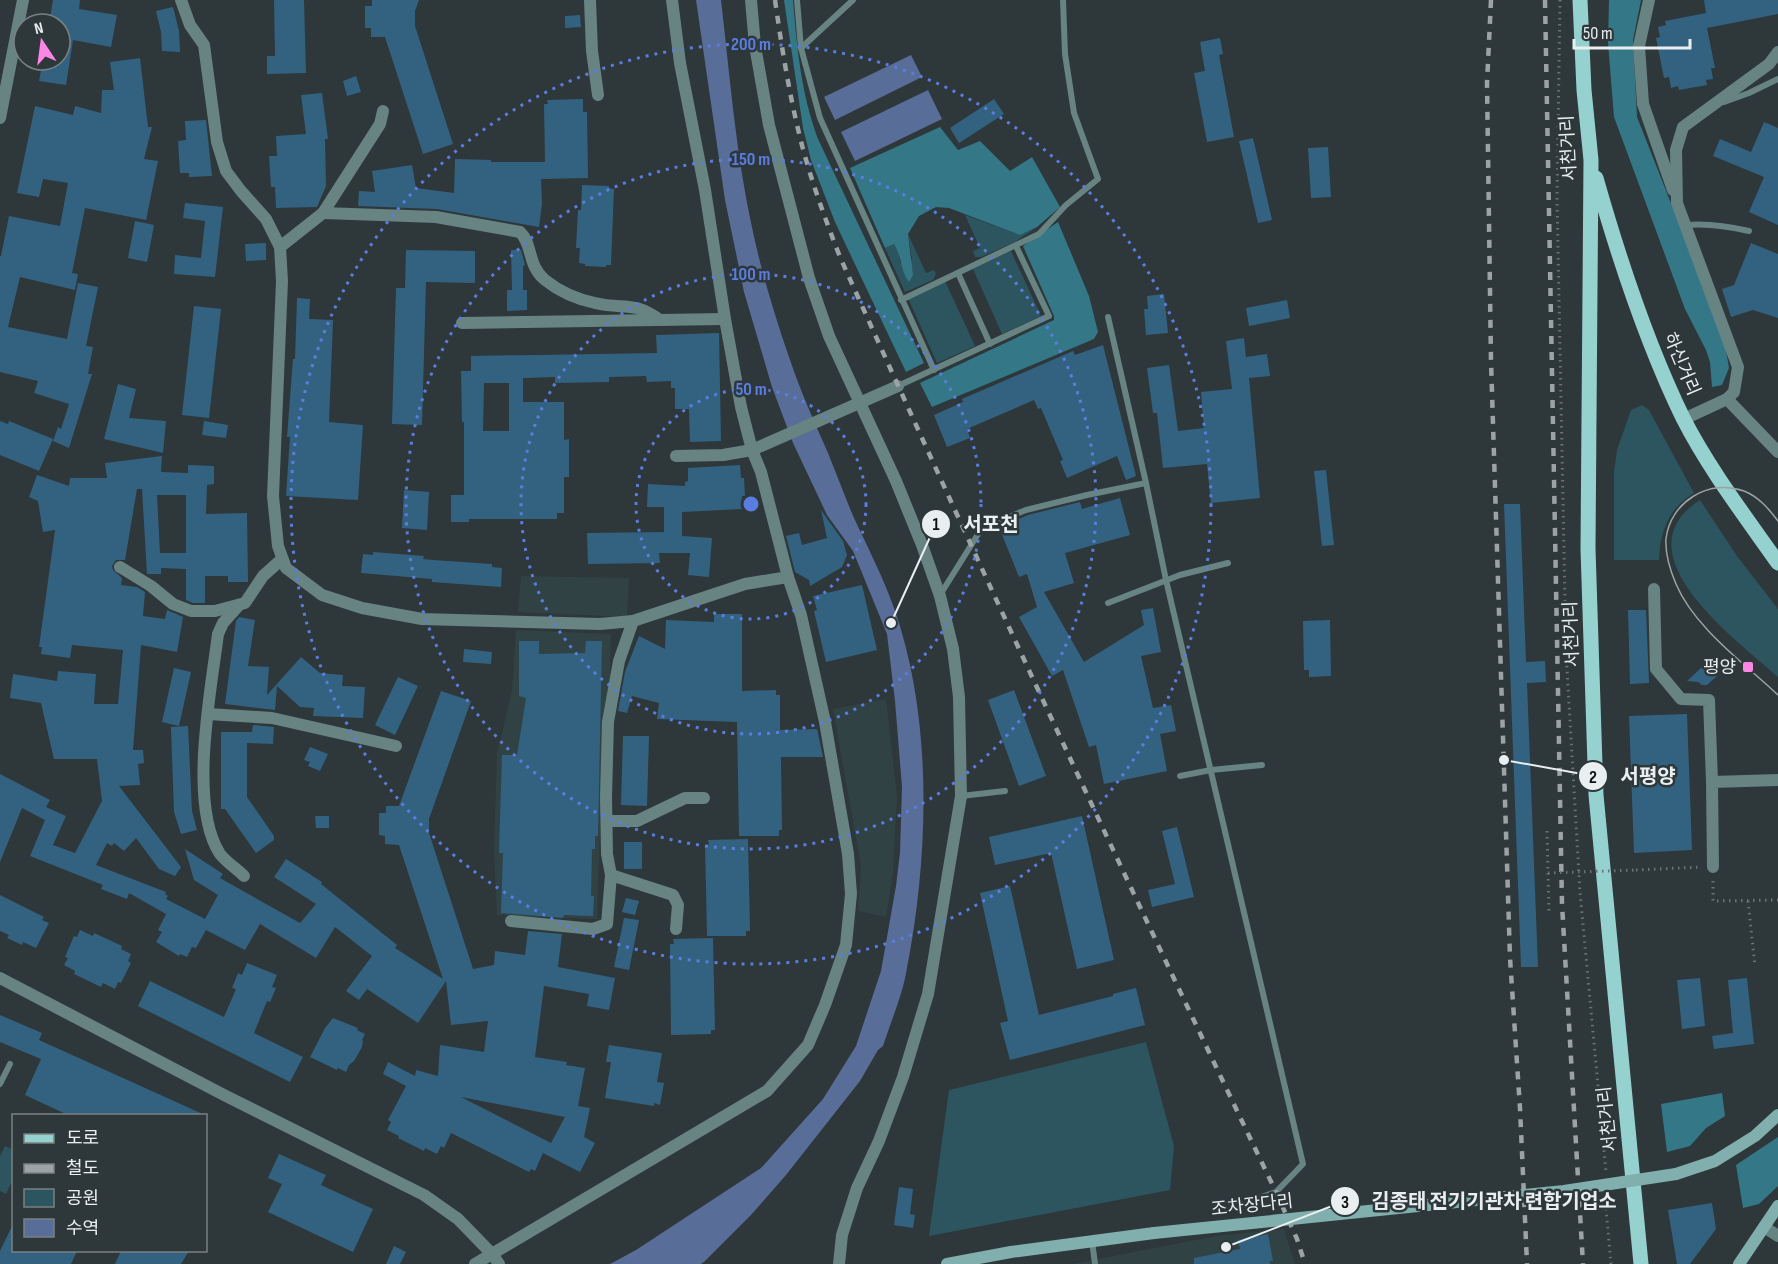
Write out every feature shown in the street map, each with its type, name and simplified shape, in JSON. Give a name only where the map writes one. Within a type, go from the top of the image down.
[{"type":"main road","name":"서천거리","points":[[1580,0],[1584,90],[1591,160],[1588,549],[1596,795],[1641,1264]]},
{"type":"main road","name":"하신거리","points":[[1591,160],[1636,303],[1684,419],[1724,487],[1778,563]]},
{"type":"main road","name":"조차장다리","points":[[947,1264],[1011,1252],[1154,1233],[1622,1184],[1676,1174],[1715,1161],[1755,1136],[1778,1115]]},
{"type":"main road","points":[[1739,1264],[1778,1206]]},
{"type":"street","points":[[0,118],[23,0]]},
{"type":"street","points":[[181,0],[190,25],[204,45],[217,142],[226,171],[266,219],[280,247],[282,281],[273,496],[278,546],[286,568],[322,595],[362,608],[422,619],[600,624],[633,621],[745,584],[788,577]]},
{"type":"street","points":[[590,0],[592,51],[598,95]]},
{"type":"street","points":[[475,1264],[496,1259],[767,1091],[808,1046],[846,945],[851,894],[848,854],[822,711],[801,615],[788,577],[761,472],[752,450],[741,407],[705,190],[680,63],[672,0]]},
{"type":"street","points":[[751,0],[755,46],[769,125],[809,278],[829,336],[896,481],[940,596],[953,649],[959,697],[961,796],[928,994],[903,1077],[879,1141],[857,1188],[842,1235],[838,1264]]},
{"type":"street","points":[[1649,0],[1639,46],[1643,104],[1738,367],[1734,392],[1727,399],[1684,419]]},
{"type":"street","points":[[1677,202],[1676,150],[1683,127],[1769,64],[1778,52]]},
{"type":"street","points":[[280,247],[323,213],[380,124],[383,111]]},
{"type":"street","points":[[323,213],[436,217],[520,232],[525,236],[533,266],[543,279],[568,296],[596,304],[629,306],[646,310],[660,320]]},
{"type":"street","points":[[462,323],[725,319]]},
{"type":"street","points":[[676,456],[723,455],[752,450],[898,386]]},
{"type":"street","points":[[1727,399],[1778,452]]},
{"type":"street","points":[[120,567],[151,586],[173,604],[191,611],[215,611],[244,603],[263,576],[282,559]]},
{"type":"street","points":[[1654,589],[1656,669],[1681,699],[1709,700],[1713,867]]},
{"type":"street","points":[[238,605],[223,623],[218,634],[203,749],[206,807],[211,836],[221,855],[244,876]]},
{"type":"street","points":[[511,921],[593,929],[607,924],[611,875],[607,854],[608,722],[619,661],[633,621]]},
{"type":"street","points":[[208,714],[272,718],[396,746]]},
{"type":"street","points":[[1712,782],[1778,780]]},
{"type":"street","points":[[607,821],[638,821],[685,798],[704,798]]},
{"type":"street","points":[[611,875],[673,895],[678,905],[676,929]]},
{"type":"street","points":[[0,978],[224,1095],[424,1195],[458,1219],[496,1259]]},
{"type":"street","points":[[1764,1227],[1778,1236]]},
{"type":"lane","points":[[797,0],[801,48],[820,118],[934,370]]},
{"type":"lane","points":[[801,48],[853,0]]},
{"type":"lane","points":[[901,300],[1039,234],[1066,206],[1098,179],[1074,113],[1065,54],[1063,0]]},
{"type":"lane","points":[[1709,107],[1749,93],[1778,79]]},
{"type":"lane","points":[[1685,225],[1727,226],[1749,231]]},
{"type":"lane","points":[[898,386],[1049,316],[1016,246]]},
{"type":"lane","points":[[958,273],[990,344]]},
{"type":"lane","points":[[1108,317],[1166,580],[1303,1164],[1276,1192],[1249,1201]]},
{"type":"lane","points":[[940,596],[980,531],[992,524],[1026,510],[1146,483]]},
{"type":"lane","points":[[1108,603],[1166,580],[1228,563]]},
{"type":"lane","points":[[1180,776],[1211,770],[1262,765]]},
{"type":"lane","points":[[961,796],[1005,791]]},
{"type":"lane","points":[[0,1084],[10,1064]]},
{"type":"lane","points":[[1092,1241],[1095,1264]]},
{"type":"path","points":[[1560,0],[1557,199],[1566,652],[1580,892],[1606,1174]]},
{"type":"path","points":[[1547,831],[1549,912]]},
{"type":"path","points":[[1548,873],[1713,867],[1713,901],[1778,900]]},
{"type":"path","points":[[1749,901],[1755,966]]},
{"type":"path","points":[[1605,1194],[1611,1264]]},
{"type":"shaded area","points":[[784,0],[793,0],[804,87],[818,139],[924,363],[906,372],[835,222],[811,160],[803,128]]},
{"type":"shaded area","points":[[1609,0],[1641,0],[1633,40],[1637,117],[1724,338],[1729,368],[1722,385],[1712,387],[1710,362],[1706,350],[1685,309],[1614,117],[1608,43]]},
{"type":"shaded area","points":[[940,127],[958,150],[980,141],[1010,171],[1032,157],[1060,207],[1037,227],[1020,235],[949,208],[936,207],[919,216],[908,234],[913,275],[909,282],[894,244],[885,248],[850,168]]},
{"type":"shaded area","points":[[1058,222],[1089,296],[1098,332],[1094,339],[932,407],[920,383],[1054,320],[1023,246]]},
{"type":"shaded area","points":[[521,576],[629,578],[627,617],[518,612]]},
{"type":"shaded area","points":[[516,630],[611,634],[609,709],[604,710],[597,919],[497,915],[494,852],[497,754],[512,690]]},
{"type":"shaded area","points":[[886,699],[897,796],[893,874],[886,917],[858,911],[861,866],[833,709]]},
{"type":"shaded area","points":[[1722,1093],[1725,1116],[1706,1128],[1690,1146],[1667,1152],[1661,1104]]},
{"type":"shaded area","points":[[1778,1137],[1778,1186],[1759,1204],[1743,1208],[1736,1165]]},
{"type":"shaded area","points":[[1284,1229],[1295,1264],[1073,1264],[1216,1236]]},
{"type":"green space","points":[[965,215],[1020,235],[1037,227],[1015,242],[981,257],[975,257],[973,251],[980,248]]},
{"type":"green space","points":[[908,234],[926,273],[934,270],[936,274],[933,280],[905,292],[885,248],[894,244],[899,251],[900,263],[912,260]]},
{"type":"green space","points":[[1011,251],[1041,316],[1002,334],[973,269]]},
{"type":"green space","points":[[945,281],[975,346],[937,363],[908,298]]},
{"type":"green space","points":[[1642,405],[1649,410],[1694,493],[1678,506],[1667,521],[1661,539],[1659,560],[1614,560],[1614,472],[1617,450],[1631,410]]},
{"type":"green space","points":[[1700,500],[1737,556],[1778,609],[1778,677],[1713,619],[1692,594],[1677,570],[1671,545],[1678,521]]},
{"type":"green space","points":[[1146,1042],[1174,1146],[1170,1190],[929,1236],[949,1090]]},
{"type":"green space","points":[[5,1146],[12,1149],[12,1181],[6,1194],[0,1191],[0,1156]]},
{"type":"water","points":[[696,0],[721,0],[742,175],[769,295],[807,405],[854,518],[890,596],[907,650],[916,695],[921,740],[923,833],[920,879],[905,978],[883,1046],[878,1050],[860,1081],[786,1175],[751,1215],[701,1264],[610,1264],[636,1250],[761,1168],[823,1099],[856,1046],[881,971],[900,852],[902,787],[887,634],[853,551],[827,515],[793,443],[772,387],[744,292],[725,200]]},
{"type":"water","points":[[911,55],[922,77],[835,120],[824,97]]},
{"type":"water","points":[[928,90],[942,119],[855,161],[841,132]]},
{"type":"building","points":[[53,0],[80,0],[79,9],[117,15],[111,47],[73,40],[72,46],[72,12],[51,12]]},
{"type":"building","points":[[274,0],[304,0],[306,73],[267,74],[267,56],[275,56]]},
{"type":"building","points":[[372,0],[419,0],[415,11],[415,26],[453,144],[423,154],[385,37],[371,37],[371,28],[365,28],[365,6],[372,6]]},
{"type":"building","points":[[1704,0],[1778,0],[1778,14],[1707,28],[1715,68],[1711,68],[1713,79],[1706,80],[1707,85],[1679,90],[1678,86],[1671,88],[1669,77],[1664,78],[1656,38],[1660,37],[1658,27],[1666,25],[1665,21],[1706,13]]},
{"type":"building","points":[[173,7],[179,31],[180,52],[162,51],[161,32],[156,11]]},
{"type":"building","points":[[580,15],[581,27],[565,28],[565,16]]},
{"type":"building","points":[[1220,38],[1223,54],[1219,55],[1234,137],[1207,142],[1194,73],[1205,71],[1200,42]]},
{"type":"building","points":[[140,58],[148,127],[152,127],[144,159],[158,161],[146,220],[85,208],[72,273],[78,274],[75,290],[20,277],[8,327],[67,339],[78,283],[98,287],[86,346],[93,347],[88,374],[92,374],[69,448],[53,441],[58,427],[61,429],[69,404],[34,393],[38,381],[0,372],[0,256],[9,216],[60,226],[68,183],[43,179],[39,197],[17,193],[35,106],[73,115],[75,106],[101,113],[102,90],[114,90],[110,62]]},
{"type":"building","points":[[41,72],[68,72],[66,85],[39,81]]},
{"type":"building","points":[[356,76],[361,92],[347,96],[343,81]]},
{"type":"building","points":[[322,93],[328,139],[325,139],[326,186],[317,207],[276,208],[275,187],[271,187],[269,156],[277,156],[276,136],[306,134],[301,95]]},
{"type":"building","points":[[583,99],[583,112],[587,112],[588,178],[541,179],[542,204],[539,227],[437,209],[358,206],[359,191],[375,192],[372,171],[412,165],[416,188],[454,193],[455,159],[545,162],[544,104],[548,104],[547,100]]},
{"type":"building","points":[[994,99],[1004,114],[959,143],[950,128]]},
{"type":"building","points":[[206,120],[212,176],[189,177],[189,173],[180,173],[178,141],[186,140],[185,121]]},
{"type":"building","points":[[1764,122],[1778,128],[1778,225],[1749,212],[1764,177],[1713,156],[1720,139],[1751,152]]},
{"type":"building","points":[[1253,138],[1272,220],[1258,223],[1239,141]]},
{"type":"building","points":[[1328,147],[1331,197],[1311,198],[1308,148]]},
{"type":"building","points":[[582,185],[609,186],[614,189],[611,265],[606,265],[606,267],[585,266],[579,263],[580,248],[576,248]]},
{"type":"building","points":[[185,203],[223,207],[215,277],[174,274],[175,255],[201,258],[205,221],[183,218]]},
{"type":"building","points":[[135,221],[154,225],[147,262],[128,258]]},
{"type":"building","points":[[266,243],[266,260],[246,261],[245,244]]},
{"type":"building","points":[[1751,243],[1778,254],[1778,318],[1753,310],[1731,317],[1722,289],[1734,285]]},
{"type":"building","points":[[406,250],[475,251],[475,283],[426,282],[422,425],[392,424],[396,288],[405,288]]},
{"type":"building","points":[[511,250],[521,250],[525,265],[523,266],[523,290],[527,290],[527,310],[507,311],[507,290],[512,290]]},
{"type":"building","points":[[1164,294],[1168,333],[1146,335],[1144,309],[1148,309],[1147,296]]},
{"type":"building","points":[[297,298],[310,299],[309,319],[333,320],[329,422],[363,425],[358,500],[286,496],[290,437],[287,437],[293,359],[295,359]]},
{"type":"building","points":[[1287,300],[1290,318],[1249,326],[1246,308]]},
{"type":"building","points":[[194,306],[221,309],[209,418],[182,415]]},
{"type":"building","points":[[719,333],[721,441],[690,442],[689,409],[675,409],[675,388],[671,388],[671,381],[647,382],[646,376],[609,377],[609,382],[555,383],[555,377],[523,378],[523,402],[564,402],[564,440],[569,439],[569,477],[564,477],[564,513],[557,513],[557,519],[469,519],[469,522],[451,522],[451,495],[464,495],[461,371],[471,371],[471,356],[657,353],[656,335]],"holes":[[[484,383],[509,383],[509,431],[483,431]]]},
{"type":"building","points":[[1244,338],[1246,357],[1267,354],[1270,376],[1249,378],[1260,498],[1211,503],[1207,464],[1163,468],[1157,413],[1153,413],[1147,368],[1169,365],[1178,431],[1204,428],[1201,392],[1232,389],[1226,341]]},
{"type":"building","points":[[1103,345],[1136,476],[1126,480],[1117,456],[1067,478],[1060,461],[1063,460],[1041,408],[1038,409],[1034,400],[967,429],[970,438],[947,447],[934,415],[963,402],[962,399],[1073,351],[1075,355]]},
{"type":"building","points":[[118,384],[136,389],[129,418],[166,421],[163,453],[104,439]]},
{"type":"building","points":[[0,421],[8,424],[9,421],[53,439],[39,471],[0,455]]},
{"type":"building","points":[[204,421],[228,425],[226,438],[202,435]]},
{"type":"building","points":[[162,456],[161,472],[188,473],[188,465],[214,466],[214,484],[207,485],[206,514],[247,513],[248,582],[228,582],[228,576],[205,576],[205,603],[193,603],[186,600],[186,569],[161,568],[161,574],[147,574],[142,489],[137,489],[125,560],[116,560],[112,566],[113,570],[122,578],[121,585],[137,587],[145,592],[143,616],[165,619],[167,610],[183,617],[177,652],[141,645],[133,750],[143,750],[144,763],[138,764],[140,785],[119,786],[181,867],[175,876],[159,869],[136,838],[124,851],[114,843],[112,846],[107,843],[96,865],[166,892],[168,896],[166,899],[205,919],[218,895],[194,880],[185,849],[223,874],[220,878],[300,923],[316,904],[274,877],[286,859],[322,882],[321,884],[397,945],[395,948],[443,979],[399,845],[385,844],[385,836],[379,835],[379,813],[386,813],[386,806],[399,806],[441,691],[471,701],[429,819],[429,833],[473,969],[494,965],[495,951],[525,955],[528,931],[562,934],[558,967],[615,978],[609,1010],[587,1006],[589,994],[544,986],[535,1057],[567,1062],[566,1065],[585,1068],[578,1106],[590,1108],[584,1137],[595,1143],[580,1172],[543,1153],[535,1171],[531,1169],[529,1172],[451,1133],[444,1148],[441,1146],[437,1154],[425,1148],[424,1151],[387,1130],[391,1122],[388,1120],[406,1086],[383,1074],[388,1062],[415,1076],[416,1070],[438,1076],[440,1045],[484,1052],[488,1021],[451,1025],[446,981],[418,1023],[367,989],[359,1000],[346,991],[372,956],[335,927],[316,958],[260,924],[245,950],[206,930],[196,948],[192,947],[187,957],[180,954],[179,956],[156,942],[162,932],[158,930],[166,914],[129,893],[127,899],[101,889],[103,885],[30,856],[45,820],[22,808],[0,862],[0,774],[50,800],[46,807],[66,816],[53,845],[75,853],[102,801],[97,759],[54,759],[41,703],[10,698],[13,674],[57,681],[58,671],[96,674],[94,704],[118,704],[123,650],[72,645],[70,658],[41,654],[42,647],[39,647],[55,530],[43,532],[38,501],[29,497],[37,475],[69,486],[70,478],[107,478],[105,463]],"holes":[[[157,495],[186,495],[186,553],[160,553]],[[461,1097],[565,1117],[551,1143]]]},
{"type":"building","points":[[740,465],[741,478],[744,478],[743,509],[682,512],[682,536],[712,538],[709,577],[688,575],[690,553],[659,553],[660,563],[588,564],[587,533],[664,532],[664,507],[647,507],[648,484],[685,486],[685,482],[688,481],[688,468]]},
{"type":"building","points":[[1326,470],[1334,545],[1322,546],[1314,471]]},
{"type":"building","points":[[404,490],[429,492],[427,530],[402,528]]},
{"type":"building","points":[[1120,498],[1130,535],[1065,553],[1074,583],[1044,592],[1084,662],[1144,625],[1141,610],[1153,608],[1161,652],[1141,656],[1153,708],[1171,705],[1176,731],[1160,734],[1167,771],[1104,784],[1096,745],[1089,747],[1063,670],[1052,676],[1019,617],[1037,607],[1027,574],[1019,577],[999,527],[1028,515],[1080,502],[1082,509]]},
{"type":"building","points":[[1504,504],[1520,504],[1526,662],[1545,661],[1546,682],[1527,683],[1538,967],[1521,967]]},
{"type":"building","points":[[821,510],[843,541],[847,555],[842,567],[810,586],[809,580],[795,572],[786,536],[799,533],[802,545],[827,538]]},
{"type":"building","points":[[373,552],[424,556],[423,559],[492,564],[492,567],[502,568],[501,587],[432,582],[432,579],[361,573],[363,554],[373,555]]},
{"type":"building","points":[[862,585],[877,650],[826,662],[814,611],[817,610],[813,596]]},
{"type":"building","points":[[1628,610],[1646,610],[1649,683],[1630,684]]},
{"type":"building","points":[[714,614],[742,614],[742,691],[776,690],[776,695],[780,695],[780,730],[817,729],[823,757],[781,757],[782,830],[779,830],[779,836],[739,836],[737,722],[657,719],[659,703],[632,696],[627,713],[618,711],[625,672],[639,636],[665,649],[666,620],[714,622]]},
{"type":"building","points":[[239,617],[255,620],[248,666],[269,667],[267,695],[301,657],[320,673],[343,675],[342,686],[365,687],[363,718],[313,716],[314,708],[300,707],[277,686],[275,710],[225,704],[236,621]]},
{"type":"building","points":[[1330,620],[1331,676],[1309,677],[1309,670],[1304,670],[1303,621]]},
{"type":"building","points":[[519,641],[539,641],[539,654],[585,653],[586,641],[602,641],[598,836],[595,836],[595,849],[592,849],[593,916],[564,915],[563,918],[501,913],[503,853],[499,853],[502,755],[517,755],[526,698],[519,696]]},
{"type":"building","points":[[464,649],[492,652],[491,664],[463,662]]},
{"type":"building","points":[[1702,667],[1708,667],[1717,676],[1707,685],[1687,681]]},
{"type":"building","points":[[174,668],[191,672],[179,726],[162,722]]},
{"type":"building","points":[[398,677],[418,686],[395,735],[375,725]]},
{"type":"building","points":[[1014,690],[1046,776],[1019,786],[988,700]]},
{"type":"building","points":[[1687,714],[1692,850],[1634,853],[1629,716]]},
{"type":"building","points":[[253,725],[274,727],[273,744],[247,743],[247,797],[274,836],[274,840],[256,853],[225,809],[221,809],[221,732],[252,732]]},
{"type":"building","points":[[188,726],[192,811],[197,830],[181,834],[174,812],[171,727]]},
{"type":"building","points":[[623,736],[649,736],[647,806],[621,805]]},
{"type":"building","points":[[310,747],[328,754],[320,771],[308,766],[310,762],[304,760]]},
{"type":"building","points":[[315,816],[329,816],[329,828],[316,828]]},
{"type":"building","points":[[1082,816],[1114,960],[1077,969],[1051,853],[995,865],[989,837]]},
{"type":"building","points":[[1177,827],[1194,897],[1152,907],[1148,890],[1175,884],[1162,831]]},
{"type":"building","points":[[748,839],[750,931],[746,931],[746,936],[707,936],[705,845],[709,845],[708,840]]},
{"type":"building","points":[[624,842],[642,842],[642,869],[624,869]]},
{"type":"building","points":[[1010,886],[1039,1015],[1136,988],[1145,1025],[1010,1060],[1000,1023],[1008,1021],[980,893]]},
{"type":"building","points":[[0,895],[44,917],[42,920],[49,923],[36,948],[7,938],[9,935],[0,931]]},
{"type":"building","points":[[626,898],[639,901],[635,915],[622,912]]},
{"type":"building","points":[[624,918],[639,920],[629,970],[614,967]]},
{"type":"building","points":[[80,930],[93,936],[94,933],[122,946],[121,949],[131,954],[128,961],[131,963],[121,983],[118,982],[115,989],[103,983],[101,987],[74,974],[75,971],[64,965],[74,936],[77,937]]},
{"type":"building","points":[[713,938],[715,1030],[711,1030],[711,1034],[671,1035],[670,944],[674,944],[673,939]]},
{"type":"building","points":[[247,963],[277,975],[272,987],[276,988],[270,1002],[267,1001],[254,1033],[303,1057],[290,1082],[138,1006],[150,981],[224,1017],[236,989],[232,988],[238,973],[242,975]]},
{"type":"building","points":[[1700,978],[1705,1026],[1682,1029],[1677,980]]},
{"type":"building","points":[[1747,978],[1754,1044],[1714,1049],[1712,1036],[1733,1033],[1728,980]]},
{"type":"building","points":[[0,1015],[42,1033],[39,1040],[203,1114],[66,1114],[25,1095],[41,1059],[0,1042]]},
{"type":"building","points":[[333,1018],[358,1028],[357,1030],[365,1034],[362,1047],[346,1072],[310,1057],[325,1028]]},
{"type":"building","points":[[609,1045],[662,1053],[657,1082],[664,1083],[660,1105],[605,1098],[611,1062],[606,1062]]},
{"type":"building","points":[[279,1154],[326,1175],[321,1185],[373,1209],[353,1252],[268,1212],[282,1184],[268,1178]]},
{"type":"building","points":[[899,1187],[913,1189],[910,1214],[915,1215],[913,1228],[894,1225]]},
{"type":"building","points":[[1712,1203],[1716,1229],[1690,1264],[1677,1264],[1668,1210]]},
{"type":"building","points":[[12,1226],[12,1252],[77,1252],[71,1264],[0,1264],[0,1251]]},
{"type":"building","points":[[1268,1234],[1273,1261],[1270,1261],[1270,1264],[1194,1264],[1194,1258],[1240,1249],[1238,1240]]},
{"type":"building","points":[[394,1246],[406,1252],[400,1264],[386,1264]]},
{"type":"building","points":[[121,1252],[188,1252],[181,1264],[115,1264]]},
{"type":"tram line","points":[[1778,521],[1763,504],[1744,491],[1718,488],[1693,496],[1683,504],[1669,526],[1666,539],[1668,562],[1684,600],[1707,630],[1778,695]]},
{"type":"railway","points":[[775,0],[794,112],[803,149],[840,257],[1055,726],[1276,1192],[1297,1239],[1305,1264]]},
{"type":"railway","points":[[1491,0],[1487,83],[1491,361],[1510,958],[1527,1264]]},
{"type":"railway","points":[[1545,0],[1562,904],[1583,1264]]},
{"type":"place","name":"서포천","points":[[891,623]]},
{"type":"place","name":"평양","points":[[1748,667]]},
{"type":"place","name":"서평양","points":[[1504,760]]},
{"type":"place","name":"김종태 전기기관차 련합기업소","points":[[1226,1247]]}]
